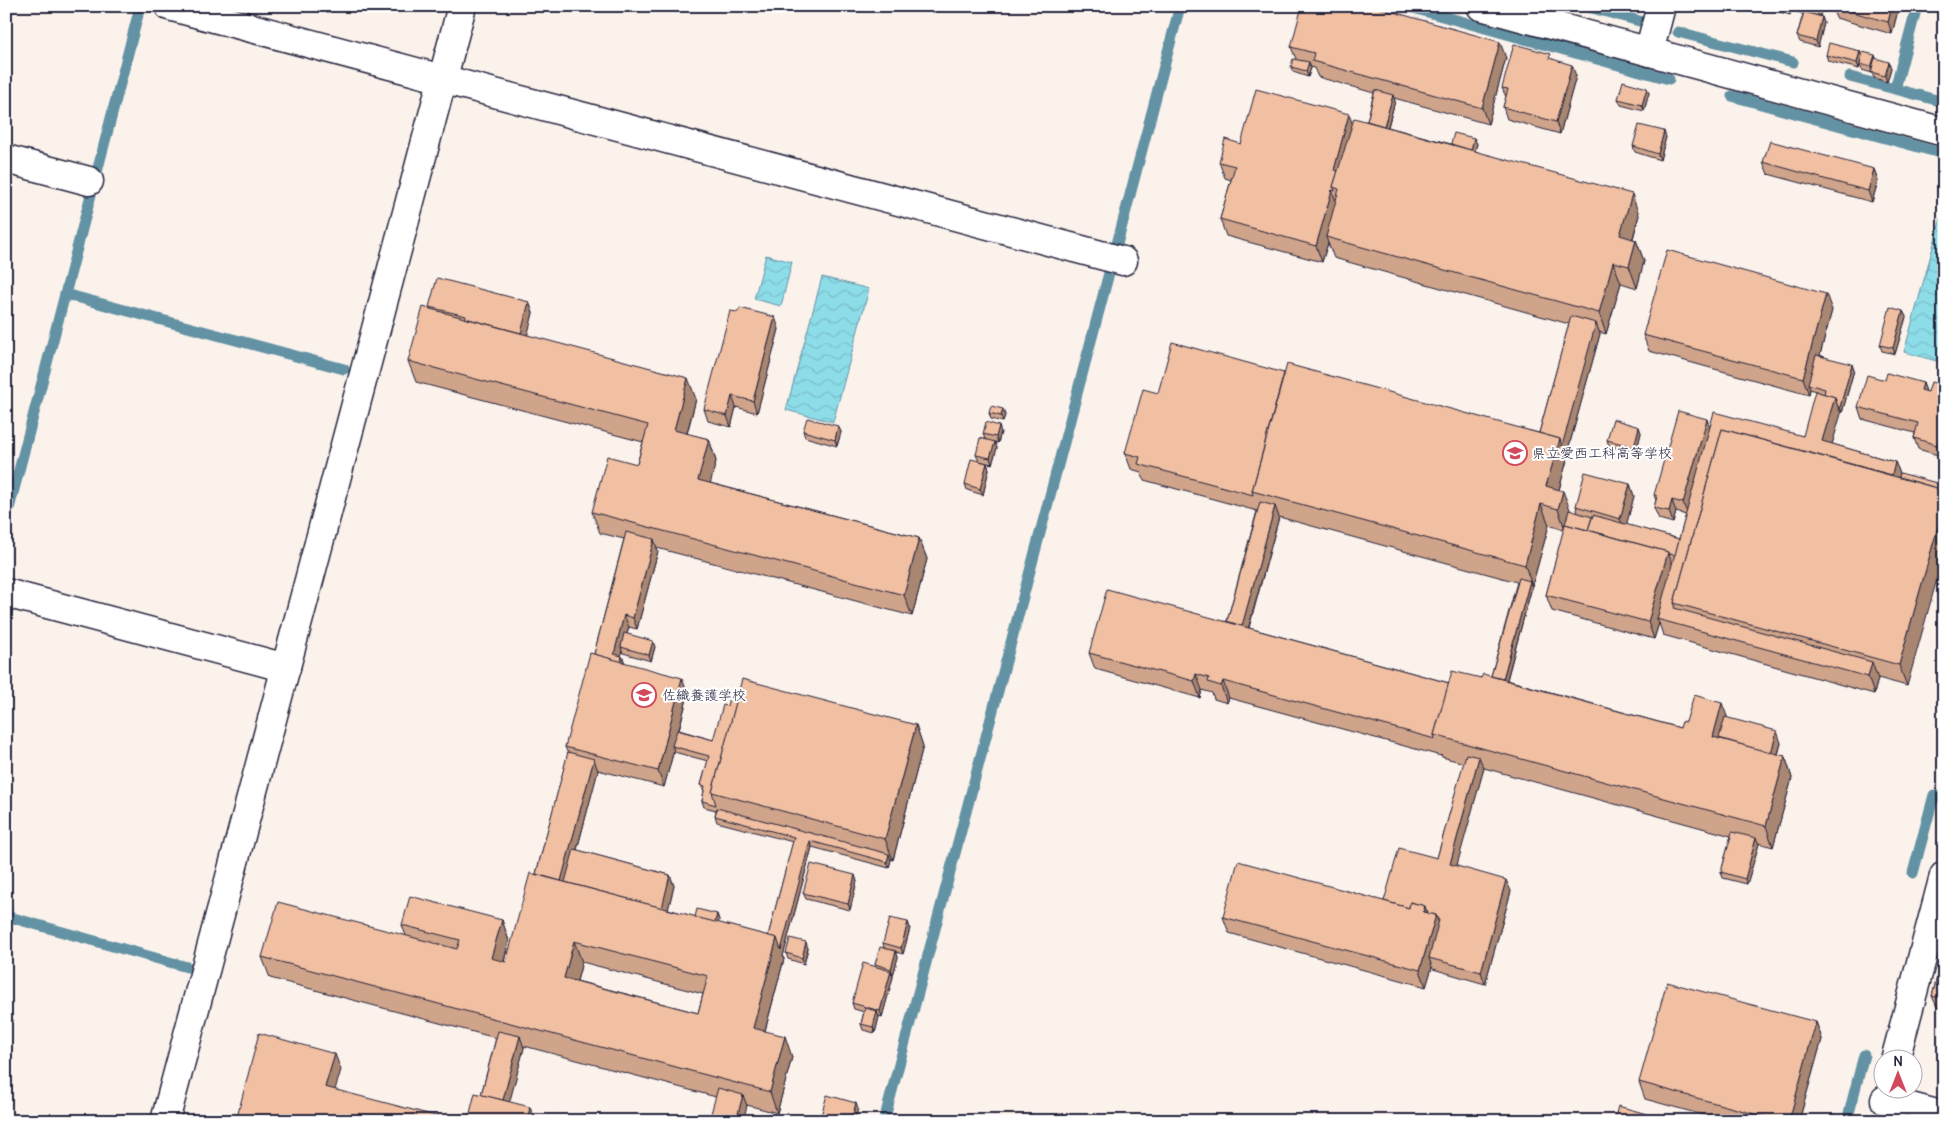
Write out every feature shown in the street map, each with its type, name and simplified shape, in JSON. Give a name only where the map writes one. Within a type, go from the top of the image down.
[{"type":"street","points":[[169,6],[1123,261]]},
{"type":"street","points":[[165,1121],[462,6]]},
{"type":"street","points":[[1481,6],[1944,132]]},
{"type":"street","points":[[1649,52],[1661,6]]},
{"type":"street","points":[[6,159],[89,181]]},
{"type":"street","points":[[6,593],[286,668]]},
{"type":"street","points":[[1899,1050],[1944,876]]},
{"type":"street","points":[[1884,1103],[1944,1116]]},
{"type":"water","points":[[1941,218],[1944,219],[1944,363],[1904,352]]},
{"type":"water","points":[[766,255],[792,262],[781,306],[754,299]]},
{"type":"water","points":[[822,277],[869,289],[833,422],[786,410]]},
{"type":"building","points":[[1302,6],[1372,6],[1500,42],[1482,108],[1312,61],[1314,53],[1291,47]]},
{"type":"building","points":[[1831,6],[1892,6],[1888,22]]},
{"type":"building","points":[[1804,12],[1822,17],[1816,41],[1797,36]]},
{"type":"building","points":[[1829,43],[1860,51],[1857,63],[1826,55]]},
{"type":"building","points":[[1514,44],[1551,54],[1549,58],[1572,65],[1556,122],[1503,107],[1508,89],[1502,88]]},
{"type":"building","points":[[1863,52],[1875,55],[1871,67],[1860,64]]},
{"type":"building","points":[[1875,58],[1889,62],[1885,76],[1871,72]]},
{"type":"building","points":[[1293,59],[1309,62],[1306,71],[1291,67]]},
{"type":"building","points":[[1623,81],[1647,88],[1642,105],[1618,99]]},
{"type":"building","points":[[1256,89],[1349,114],[1334,170],[1338,171],[1333,187],[1335,191],[1332,190],[1316,246],[1220,219],[1235,166],[1219,162],[1225,139],[1241,144]]},
{"type":"building","points":[[1375,90],[1393,95],[1384,126],[1367,121]]},
{"type":"building","points":[[1354,118],[1632,194],[1620,235],[1636,240],[1629,266],[1613,262],[1599,313],[1326,237],[1339,189],[1333,187]]},
{"type":"building","points":[[1639,125],[1664,131],[1658,154],[1633,146]]},
{"type":"building","points":[[1454,133],[1474,138],[1471,150],[1451,144]]},
{"type":"building","points":[[1770,141],[1874,169],[1868,191],[1763,162]]},
{"type":"building","points":[[1667,250],[1826,294],[1803,378],[1643,335]]},
{"type":"building","points":[[437,278],[529,302],[521,333],[429,307]]},
{"type":"building","points":[[423,307],[688,378],[674,430],[709,439],[698,480],[919,538],[904,595],[592,512],[607,456],[637,464],[648,425],[408,361]]},
{"type":"building","points":[[1890,307],[1903,311],[1893,348],[1880,345]]},
{"type":"building","points":[[740,308],[775,317],[753,401],[732,396],[727,416],[704,409],[730,311],[738,312]]},
{"type":"building","points":[[1571,316],[1596,323],[1562,446],[1560,439],[1539,433]]},
{"type":"building","points":[[1172,342],[1284,373],[1252,491],[1253,495],[1138,464],[1140,457],[1125,453],[1143,389],[1158,393]]},
{"type":"building","points":[[1816,355],[1852,364],[1840,407],[1838,407],[1835,397],[1824,394],[1825,389],[1808,384]]},
{"type":"building","points":[[1287,364],[1560,439],[1546,486],[1563,491],[1558,509],[1541,504],[1525,565],[1252,491]]},
{"type":"building","points":[[1887,373],[1923,383],[1921,390],[1928,392],[1931,382],[1944,385],[1944,443],[1938,442],[1937,445],[1914,438],[1918,423],[1858,407],[1867,375],[1885,380]]},
{"type":"building","points":[[1815,391],[1835,397],[1822,441],[1895,462],[1892,475],[1722,429],[1674,608],[1872,662],[1868,677],[1657,619],[1714,412],[1803,436]]},
{"type":"building","points":[[991,406],[1003,409],[1001,416],[989,413]]},
{"type":"building","points":[[1678,411],[1707,419],[1683,503],[1672,500],[1669,511],[1654,508],[1657,496],[1654,495]]},
{"type":"building","points":[[807,418],[838,426],[835,440],[803,431]]},
{"type":"building","points":[[1613,419],[1639,427],[1634,447],[1607,440]]},
{"type":"building","points":[[986,422],[999,426],[996,437],[983,434]]},
{"type":"building","points":[[1722,429],[1944,490],[1944,505],[1899,665],[1674,603]]},
{"type":"building","points":[[980,438],[995,442],[990,458],[976,455]]},
{"type":"building","points":[[971,459],[987,463],[980,489],[965,484]]},
{"type":"building","points":[[1585,472],[1630,484],[1620,519],[1576,506]]},
{"type":"building","points":[[1900,473],[1944,485],[1944,490],[1899,477]]},
{"type":"building","points":[[1260,502],[1275,506],[1242,626],[1227,621]]},
{"type":"building","points":[[1569,510],[1592,517],[1588,530],[1565,524]]},
{"type":"building","points":[[1593,515],[1679,539],[1675,555],[1588,530]]},
{"type":"building","points":[[1565,524],[1668,552],[1648,622],[1546,595]]},
{"type":"building","points":[[626,532],[654,539],[633,618],[624,615],[614,654],[622,656],[621,662],[594,654]]},
{"type":"building","points":[[1519,578],[1530,581],[1503,679],[1491,676]]},
{"type":"building","points":[[1107,589],[1449,683],[1434,735],[1435,739],[1223,681],[1221,686],[1208,682],[1209,678],[1196,674],[1194,681],[1089,653]]},
{"type":"building","points":[[624,633],[653,641],[649,655],[621,647]]},
{"type":"building","points":[[590,653],[682,678],[658,771],[565,747]]},
{"type":"building","points":[[1452,671],[1481,678],[1483,674],[1680,728],[1682,721],[1686,722],[1694,695],[1722,703],[1713,737],[1785,756],[1766,826],[1434,735]]},
{"type":"building","points":[[742,679],[916,725],[885,839],[712,792]]},
{"type":"building","points":[[730,693],[738,695],[712,792],[716,805],[702,801],[705,786],[701,785],[709,756],[672,746],[677,730],[713,740],[723,705],[727,706]]},
{"type":"building","points":[[1725,717],[1777,731],[1771,753],[1719,738]]},
{"type":"building","points":[[568,752],[594,759],[561,881],[536,874]]},
{"type":"building","points":[[1466,754],[1479,757],[1450,864],[1506,880],[1481,972],[1429,958],[1439,920],[1436,915],[1427,913],[1428,911],[1425,906],[1410,902],[1409,908],[1384,901],[1399,848],[1437,858]]},
{"type":"building","points":[[717,808],[889,854],[887,862],[810,841],[781,950],[777,938],[768,936],[794,837],[715,816]]},
{"type":"building","points":[[1732,832],[1756,838],[1745,879],[1721,872]]},
{"type":"building","points":[[574,849],[670,875],[662,908],[565,882]]},
{"type":"building","points":[[1238,861],[1409,908],[1410,902],[1425,906],[1423,912],[1436,915],[1420,970],[1223,917]]},
{"type":"building","points":[[811,864],[855,875],[848,904],[803,893]]},
{"type":"building","points":[[530,873],[777,938],[753,1028],[785,1036],[770,1092],[262,957],[278,902],[457,949],[460,940],[402,925],[410,896],[502,920],[491,958],[506,962]],"holes":[[[574,941],[708,976],[698,1013],[564,978]]]},
{"type":"building","points":[[697,909],[717,914],[715,922],[695,917]]},
{"type":"building","points":[[890,918],[908,922],[901,948],[883,943]]},
{"type":"building","points":[[790,938],[806,942],[802,958],[786,953]]},
{"type":"building","points":[[880,947],[896,951],[891,969],[875,964]]},
{"type":"building","points":[[1944,952],[1944,999],[1932,996]]},
{"type":"building","points":[[863,963],[891,971],[880,1011],[852,1003]]},
{"type":"building","points":[[1667,982],[1816,1022],[1789,1121],[1780,1121],[1639,1082]]},
{"type":"building","points":[[865,1008],[877,1011],[873,1027],[861,1024]]},
{"type":"building","points":[[498,1031],[520,1036],[503,1100],[481,1095]]},
{"type":"building","points":[[259,1033],[335,1054],[325,1087],[455,1121],[236,1121]]},
{"type":"building","points":[[718,1088],[743,1095],[736,1121],[709,1121]]},
{"type":"building","points":[[475,1093],[530,1107],[527,1121],[468,1121]]},
{"type":"building","points":[[827,1095],[856,1103],[851,1121],[823,1121],[820,1119]]},
{"type":"building","points":[[1618,1106],[1665,1119],[1664,1121],[1614,1121]]},
{"type":"building","points":[[1905,1116],[1924,1121],[1904,1121]]},
{"type":"waterway","points":[[1117,244],[1180,6]]},
{"type":"waterway","points":[[1406,6],[1669,79]]},
{"type":"waterway","points":[[1585,6],[1643,22]]},
{"type":"waterway","points":[[1895,89],[1917,6]]},
{"type":"waterway","points":[[6,520],[139,11]]},
{"type":"waterway","points":[[1678,32],[1793,62]]},
{"type":"waterway","points":[[1850,77],[1944,102]]},
{"type":"waterway","points":[[1732,96],[1944,154]]},
{"type":"waterway","points":[[884,1121],[1109,273]]},
{"type":"waterway","points":[[65,294],[344,369]]},
{"type":"waterway","points":[[1913,873],[1934,795],[1943,798]]},
{"type":"waterway","points":[[6,916],[187,967]]},
{"type":"waterway","points":[[1847,1121],[1864,1055]]},
{"type":"place","name":"県立愛西工科高等学校","points":[[1515,453]]},
{"type":"place","name":"佐織養護学校","points":[[644,695]]}]
